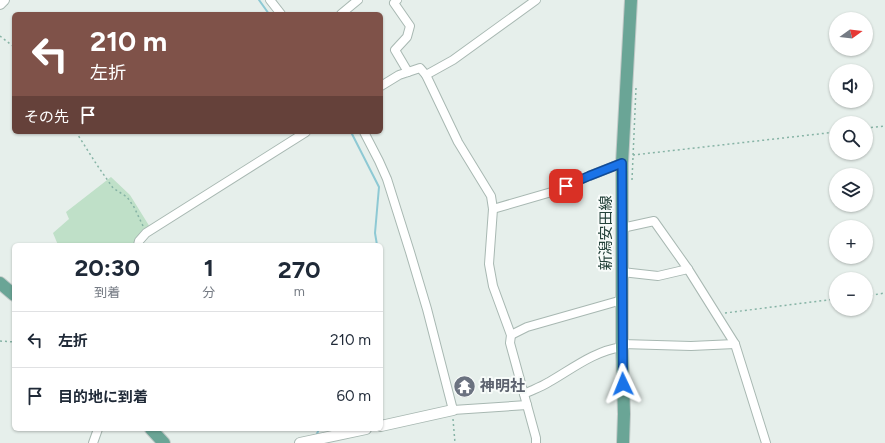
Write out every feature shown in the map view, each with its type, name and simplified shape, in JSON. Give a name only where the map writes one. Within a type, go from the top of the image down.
[{"type":"main road","name":"新潟安田線","points":[[623,443],[623,160],[631,0]]},
{"type":"main road","points":[[0,283],[12,293]]},
{"type":"main road","points":[[154,431],[164,443]]},
{"type":"street","points":[[0,4],[4,0]]},
{"type":"street","points":[[270,0],[279,12]]},
{"type":"street","points":[[343,12],[358,0]]},
{"type":"street","points":[[397,0],[394,3],[410,26],[407,37],[395,50],[408,72]]},
{"type":"street","points":[[426,76],[453,60],[536,0]]},
{"type":"street","points":[[383,85],[408,72],[420,68],[426,76],[458,142],[491,196],[493,209],[488,264],[492,286],[511,334],[510,343],[536,438],[536,443]]},
{"type":"street","points":[[138,243],[146,233],[303,134]]},
{"type":"street","points":[[365,134],[387,179],[427,309],[453,410]]},
{"type":"street","points":[[493,209],[555,191],[623,160]]},
{"type":"street","points":[[622,228],[654,221],[688,269],[735,344],[766,443]]},
{"type":"street","points":[[622,272],[658,276],[688,269]]},
{"type":"street","points":[[511,334],[527,327],[622,300]]},
{"type":"street","points":[[524,394],[547,383],[592,356],[622,346],[691,346],[735,344]]},
{"type":"street","points":[[383,426],[453,410],[527,405]]},
{"type":"street","points":[[93,443],[97,431]]},
{"type":"street","points":[[300,443],[357,431]]},
{"type":"path","points":[[0,36],[12,45]]},
{"type":"path","points":[[873,127],[885,126]]},
{"type":"path","points":[[623,160],[829,133]]},
{"type":"path","points":[[77,134],[113,188],[127,197],[134,207],[146,233]]},
{"type":"path","points":[[873,295],[885,293]]},
{"type":"path","points":[[716,314],[829,300]]},
{"type":"path","points":[[0,341],[12,342]]},
{"type":"path","points":[[453,410],[455,443]]},
{"type":"green space","points":[[111,177],[130,195],[153,232],[145,237],[141,243],[57,243],[53,233],[69,219],[66,212]]},
{"type":"waterway","points":[[259,0],[268,12]]},
{"type":"waterway","points":[[352,134],[379,187],[375,233],[377,243]]},
{"type":"waterway","points":[[316,436],[318,431]]},
{"type":"place","name":"神明社","points":[[464,386]]},
{"type":"route","points":[[566,186],[622,163],[623,384]]}]
